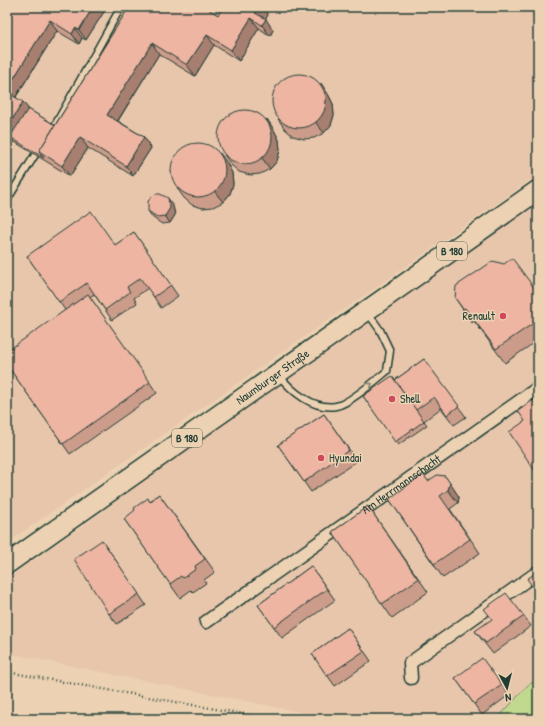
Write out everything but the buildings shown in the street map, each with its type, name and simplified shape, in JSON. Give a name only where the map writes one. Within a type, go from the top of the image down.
[{"type":"main road","name":"Naumburger Straße","points":[[7,564],[367,312],[538,190]]},
{"type":"street","name":"Am Herrmannschacht","points":[[206,622],[538,388]]},
{"type":"street","points":[[411,678],[410,663],[538,572]]},
{"type":"lane","points":[[54,127],[121,7]]},
{"type":"lane","points":[[7,200],[35,155]]},
{"type":"lane","points":[[278,374],[291,389],[317,406],[337,406],[358,394],[388,371],[390,351],[380,330],[367,312]]},
{"type":"path","points":[[7,672],[272,719]]},
{"type":"shaded area","points":[[7,7],[538,7],[538,175],[7,543]]},
{"type":"shaded area","points":[[538,202],[538,681],[529,684],[497,719],[334,719],[7,653],[7,578],[87,523],[210,431]]},
{"type":"green space","points":[[538,681],[538,719],[497,719],[529,684]]},
{"type":"place","name":"Renault","points":[[503,316]]},
{"type":"place","name":"Shell","points":[[392,399]]},
{"type":"place","name":"Hyundai","points":[[321,458]]}]
